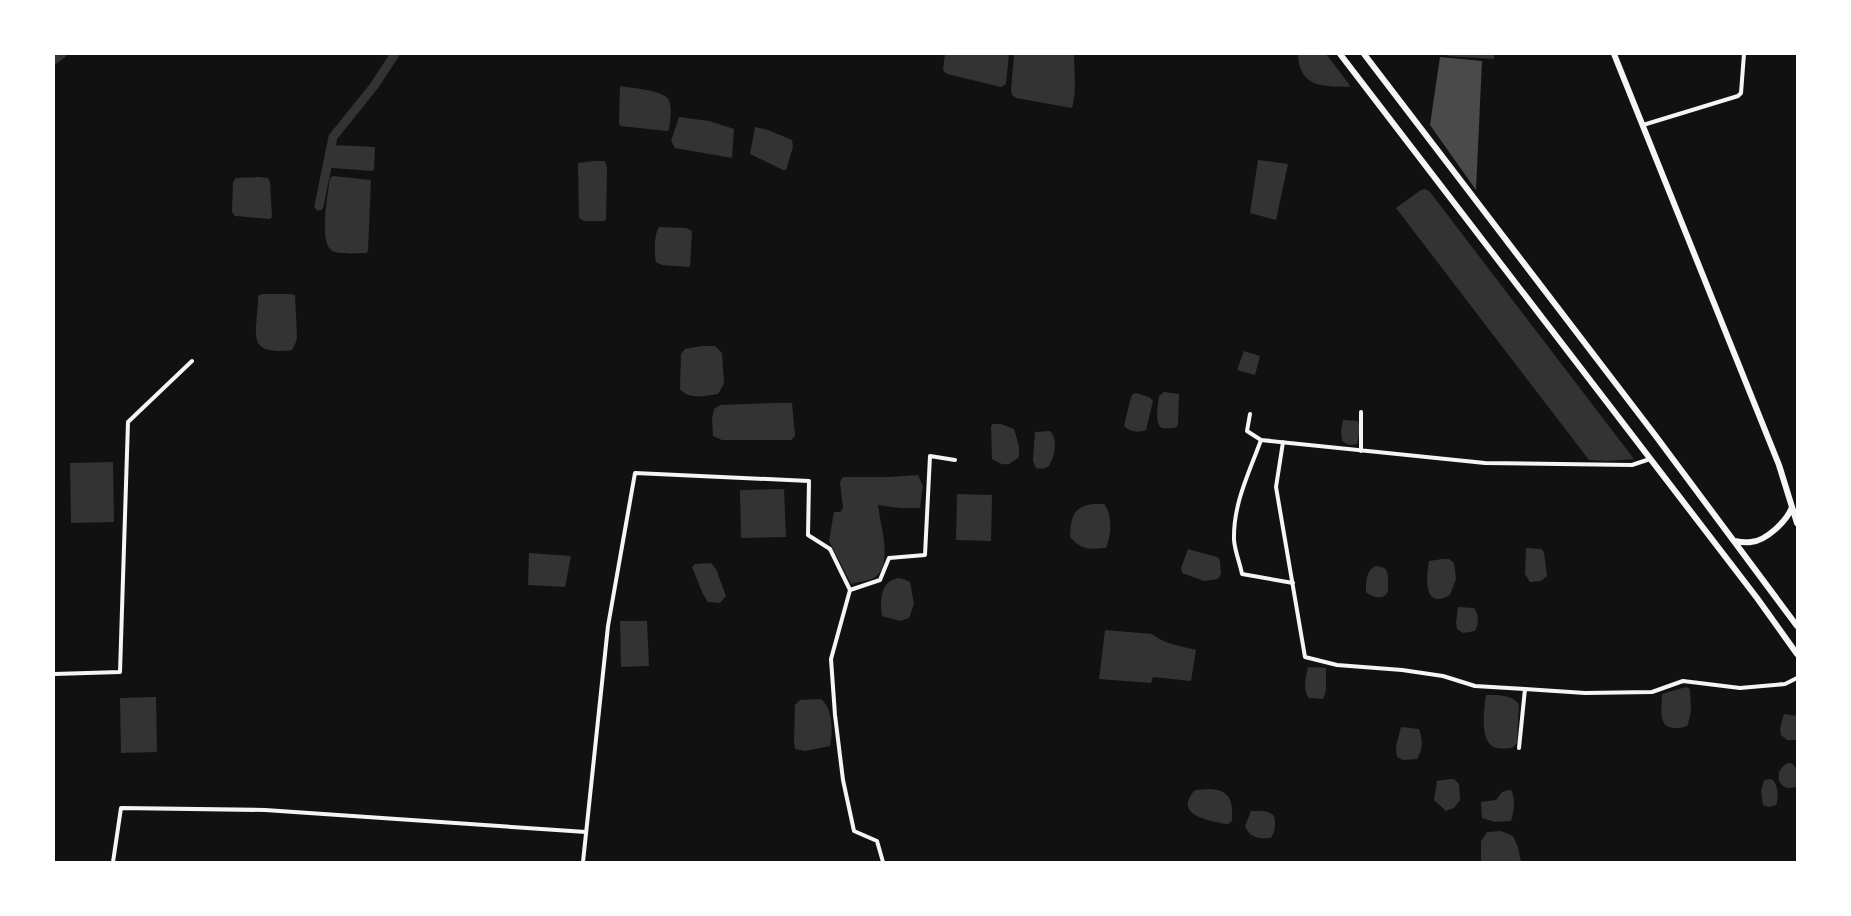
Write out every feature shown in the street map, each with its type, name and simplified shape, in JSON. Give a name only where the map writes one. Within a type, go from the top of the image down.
[{"type":"highway","points":[[1340,54],[1797,654]]},
{"type":"highway","points":[[1364,54],[1797,626]]},
{"type":"highway","points":[[1614,54],[1779,465],[1797,523]]},
{"type":"highway","points":[[1734,541],[1750,542],[1761,540],[1786,520],[1792,507]]},
{"type":"street","points":[[1643,125],[1738,96],[1741,93],[1744,54]]},
{"type":"street","points":[[54,674],[120,672],[128,422],[192,361]]},
{"type":"street","points":[[1361,412],[1361,451]]},
{"type":"street","points":[[1250,414],[1247,431],[1261,440],[1485,463],[1632,465],[1650,459]]},
{"type":"street","points":[[1261,440],[1245,478],[1236,514],[1234,540],[1236,551],[1242,574],[1293,584]]},
{"type":"street","points":[[1283,442],[1276,487],[1305,657],[1337,665],[1402,670],[1443,676],[1475,686],[1585,693],[1652,692],[1683,681],[1740,688],[1785,684],[1797,678]]},
{"type":"street","points":[[850,590],[880,580],[889,558],[925,555],[930,456],[954,460]]},
{"type":"street","points":[[583,862],[608,626],[635,473],[809,481],[808,535],[830,549],[850,590],[831,658],[835,715],[842,770],[854,831],[877,841],[883,862]]},
{"type":"street","points":[[1519,748],[1525,689]]},
{"type":"street","points":[[113,862],[121,808],[265,810],[586,832]]},
{"type":"shaded area","points":[[945,54],[1009,54],[1006,84],[1001,87],[947,74],[943,70]]},
{"type":"shaded area","points":[[1014,54],[1074,54],[1075,88],[1072,108],[1016,98],[1012,95]]},
{"type":"shaded area","points":[[1298,54],[1326,54],[1350,87],[1314,83],[1303,73],[1299,65]]},
{"type":"shaded area","points":[[1448,54],[1494,54],[1494,59],[1447,56]]},
{"type":"shaded area","points":[[620,86],[653,91],[665,96],[670,102],[669,130],[621,126],[619,124]]},
{"type":"shaded area","points":[[679,117],[709,121],[734,129],[732,158],[675,148],[671,141]]},
{"type":"shaded area","points":[[755,127],[792,140],[793,147],[786,170],[750,154]]},
{"type":"shaded area","points":[[332,145],[375,147],[373,171],[332,168],[330,166]]},
{"type":"shaded area","points":[[1258,160],[1288,164],[1276,220],[1250,213]]},
{"type":"shaded area","points":[[605,161],[607,168],[606,220],[584,221],[579,218],[578,163]]},
{"type":"shaded area","points":[[333,176],[371,180],[368,251],[366,253],[338,253],[331,250],[327,245],[325,216],[330,178]]},
{"type":"shaded area","points":[[236,178],[268,178],[270,182],[272,217],[270,219],[235,216],[232,212],[233,182]]},
{"type":"shaded area","points":[[1425,189],[1430,192],[1634,459],[1589,460],[1396,208]]},
{"type":"shaded area","points":[[659,227],[686,228],[692,231],[690,267],[662,265],[656,262],[655,244]]},
{"type":"shaded area","points":[[259,295],[295,295],[297,337],[292,350],[276,351],[266,349],[260,345],[257,339],[256,321],[258,298]]},
{"type":"shaded area","points":[[715,346],[722,353],[724,384],[718,394],[692,396],[680,389],[681,354],[685,349]]},
{"type":"shaded area","points":[[1244,351],[1260,356],[1255,375],[1237,370]]},
{"type":"shaded area","points":[[1164,392],[1179,394],[1178,425],[1175,428],[1162,428],[1158,423],[1159,396]]},
{"type":"shaded area","points":[[1136,393],[1149,397],[1153,401],[1146,430],[1131,431],[1124,426],[1131,397]]},
{"type":"shaded area","points":[[792,403],[795,436],[791,440],[722,440],[713,436],[712,419],[714,409],[720,405]]},
{"type":"shaded area","points":[[1343,420],[1358,421],[1360,430],[1357,444],[1349,445],[1342,441]]},
{"type":"shaded area","points":[[993,424],[1001,424],[1014,429],[1019,446],[1019,457],[1009,464],[1003,464],[992,459],[991,426]]},
{"type":"shaded area","points":[[1050,431],[1055,444],[1053,458],[1049,466],[1043,469],[1036,468],[1033,461],[1035,432]]},
{"type":"shaded area","points":[[113,462],[114,522],[71,523],[70,463]]},
{"type":"shaded area","points":[[918,475],[923,486],[920,508],[878,505],[885,555],[883,564],[880,572],[874,578],[851,584],[829,541],[834,512],[840,512],[843,508],[840,482],[843,477]]},
{"type":"shaded area","points":[[784,489],[786,537],[741,538],[740,490]]},
{"type":"shaded area","points":[[957,494],[992,495],[991,541],[956,540]]},
{"type":"shaded area","points":[[1093,504],[1104,504],[1109,514],[1110,532],[1106,548],[1082,547],[1070,537],[1074,514],[1081,508]]},
{"type":"shaded area","points":[[1526,548],[1541,549],[1544,552],[1547,576],[1541,581],[1530,582],[1525,574]]},
{"type":"shaded area","points":[[1188,549],[1217,557],[1220,560],[1221,574],[1218,579],[1204,581],[1182,573],[1181,568]]},
{"type":"shaded area","points":[[529,553],[571,556],[565,587],[528,585]]},
{"type":"shaded area","points":[[1449,559],[1454,563],[1456,579],[1450,595],[1441,599],[1431,595],[1428,590],[1427,576],[1429,561]]},
{"type":"shaded area","points":[[711,563],[716,569],[726,596],[720,603],[708,602],[692,567],[695,564]]},
{"type":"shaded area","points":[[1376,566],[1383,567],[1388,575],[1388,590],[1383,597],[1373,596],[1366,592],[1368,573]]},
{"type":"shaded area","points":[[898,578],[910,582],[914,604],[909,618],[900,621],[882,616],[881,610],[881,598],[884,588],[892,580]]},
{"type":"shaded area","points":[[1458,607],[1474,608],[1478,619],[1475,631],[1463,633],[1457,629]]},
{"type":"shaded area","points":[[620,621],[647,621],[649,666],[621,667]]},
{"type":"shaded area","points":[[1105,630],[1152,634],[1178,646],[1196,650],[1191,681],[1153,677],[1151,683],[1099,679]]},
{"type":"shaded area","points":[[1308,667],[1326,668],[1326,691],[1323,699],[1309,698],[1307,694],[1305,683]]},
{"type":"shaded area","points":[[1686,687],[1690,689],[1691,710],[1688,725],[1680,728],[1669,727],[1663,721],[1661,711],[1662,694]]},
{"type":"shaded area","points":[[1486,695],[1512,698],[1519,704],[1517,743],[1512,748],[1497,748],[1488,742],[1484,730]]},
{"type":"shaded area","points":[[156,697],[157,752],[121,753],[120,698]]},
{"type":"shaded area","points":[[821,699],[830,714],[832,734],[830,746],[805,751],[795,749],[795,705],[800,700]]},
{"type":"shaded area","points":[[1784,714],[1797,716],[1797,740],[1787,740],[1781,735],[1780,728]]},
{"type":"shaded area","points":[[1401,727],[1419,729],[1422,745],[1417,759],[1403,760],[1397,757],[1396,746]]},
{"type":"shaded area","points":[[1788,763],[1793,764],[1797,770],[1797,786],[1791,788],[1782,785],[1779,781],[1780,771]]},
{"type":"shaded area","points":[[1454,779],[1459,784],[1460,800],[1454,808],[1446,811],[1434,800],[1437,781]]},
{"type":"shaded area","points":[[1771,779],[1774,781],[1778,796],[1776,805],[1769,807],[1763,805],[1761,791],[1764,780]]},
{"type":"shaded area","points":[[1210,789],[1222,792],[1229,798],[1232,808],[1232,821],[1228,824],[1203,819],[1190,811],[1189,799],[1195,790]]},
{"type":"shaded area","points":[[1511,790],[1514,801],[1511,821],[1495,822],[1482,818],[1481,802],[1496,800],[1502,792]]},
{"type":"shaded area","points":[[1251,811],[1263,811],[1273,814],[1275,826],[1271,838],[1255,837],[1249,833],[1245,826]]},
{"type":"shaded area","points":[[1501,831],[1513,836],[1518,847],[1521,862],[1481,862],[1481,841],[1487,832]]},
{"type":"building","points":[[1440,57],[1482,61],[1476,190],[1430,125]]},
{"type":"waterway","points":[[54,60],[62,54]]},
{"type":"waterway","points":[[319,206],[333,137],[374,86],[395,54]]}]
